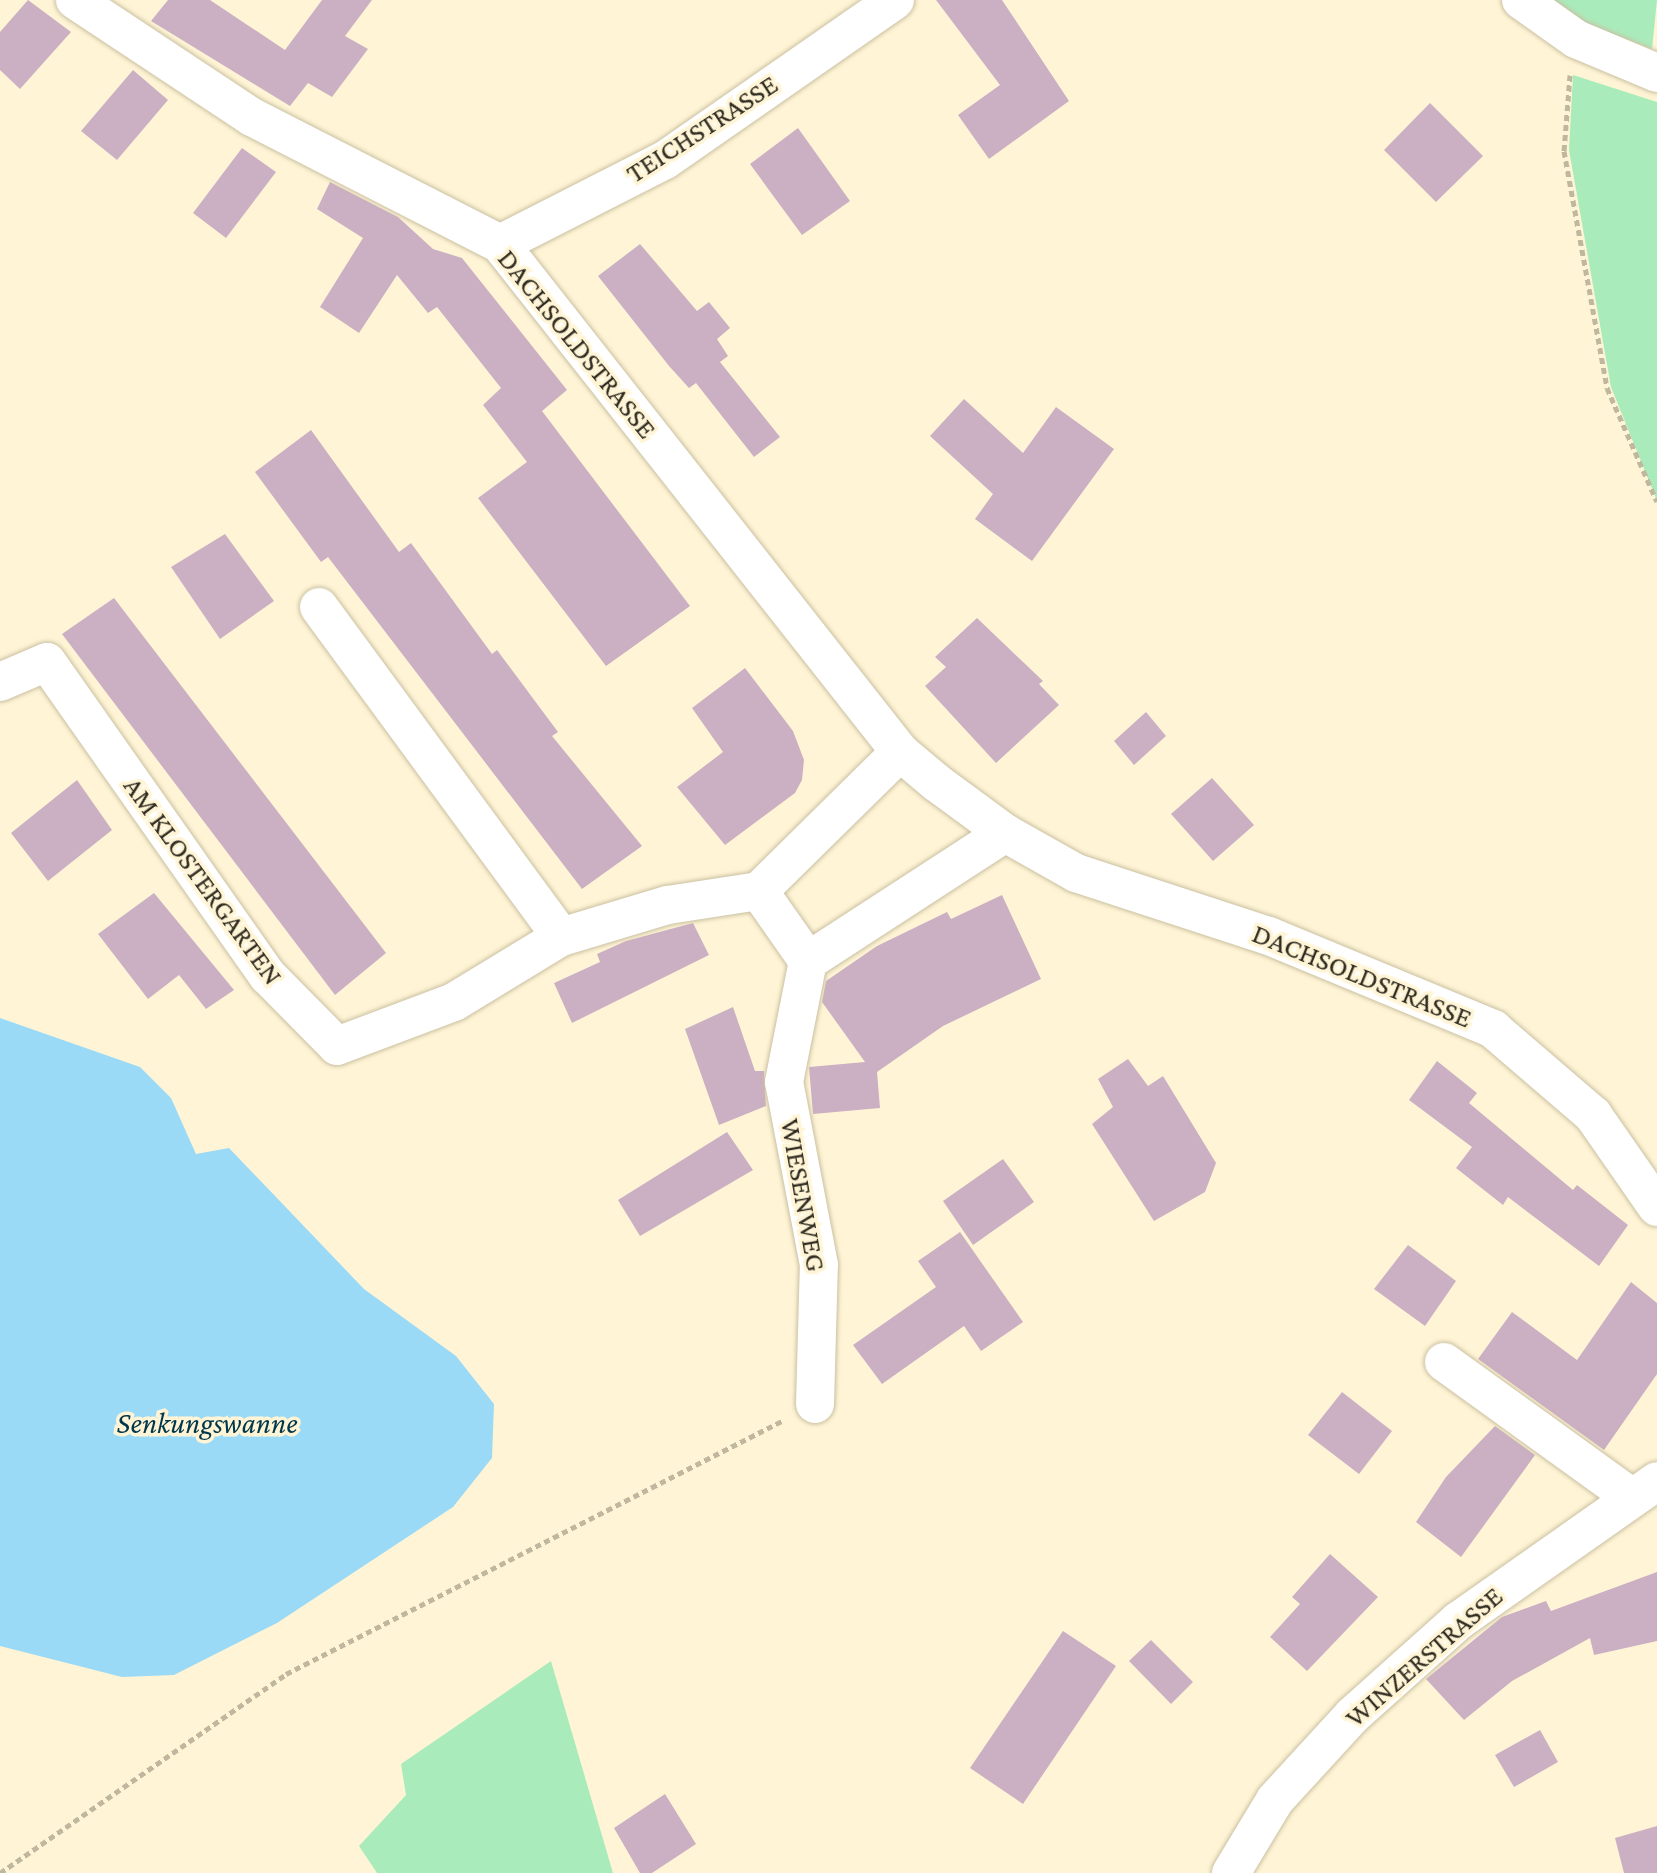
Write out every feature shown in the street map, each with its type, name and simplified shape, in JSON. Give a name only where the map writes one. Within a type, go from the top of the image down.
[{"type":"street","name":"DACHSOLDSTRASSE","points":[[75,0],[252,117],[500,244],[900,752],[1005,833],[1076,873],[1269,936],[1493,1029],[1593,1115],[1657,1207]]},
{"type":"street","name":"TEICHSTRASSE","points":[[500,244],[665,160],[895,0]]},
{"type":"street","points":[[1521,0],[1576,39],[1657,73]]},
{"type":"street","points":[[319,607],[561,937]]},
{"type":"street","name":"AM KLOSTERGARTEN","points":[[0,682],[47,662],[268,976],[337,1046],[454,1002],[561,937],[668,905],[759,891]]},
{"type":"street","points":[[900,752],[759,891],[808,961],[1005,833]]},
{"type":"street","name":"WIESENWEG","points":[[808,961],[784,1082],[819,1265],[815,1404]]},
{"type":"street","points":[[1444,1362],[1644,1489]]},
{"type":"street","name":"WINZERSTRASSE","points":[[1231,1873],[1275,1800],[1353,1715],[1458,1621],[1644,1489]]},
{"type":"path","points":[[1576,39],[1564,151],[1576,229],[1607,388],[1657,502]]},
{"type":"path","points":[[0,1873],[286,1674],[815,1404]]},
{"type":"green space","points":[[1551,0],[1657,0],[1652,49],[1577,20]]},
{"type":"green space","points":[[1573,75],[1657,102],[1657,501],[1611,387],[1569,150]]},
{"type":"green space","points":[[551,1661],[613,1873],[377,1873],[359,1846],[406,1795],[401,1764]]},
{"type":"water","name":"Senkungswanne","points":[[0,1018],[140,1067],[171,1098],[196,1154],[229,1148],[364,1289],[456,1356],[494,1404],[492,1458],[453,1507],[277,1623],[174,1675],[122,1677],[0,1646]]},
{"type":"building","points":[[28,0],[71,32],[20,89],[0,70],[0,32]]},
{"type":"building","points":[[168,0],[210,0],[285,50],[322,0],[372,0],[345,36],[368,49],[332,97],[308,83],[290,106],[151,21]]},
{"type":"building","points":[[936,0],[1002,0],[1069,101],[989,159],[958,115],[1000,85]]},
{"type":"building","points":[[133,70],[168,100],[117,160],[81,131]]},
{"type":"building","points":[[1430,103],[1483,156],[1436,202],[1384,150]]},
{"type":"building","points":[[798,128],[850,201],[802,235],[750,164]]},
{"type":"building","points":[[242,148],[276,172],[226,238],[193,213]]},
{"type":"building","points":[[330,182],[398,217],[433,249],[462,258],[567,390],[542,411],[690,606],[606,666],[478,498],[527,462],[483,405],[501,388],[437,307],[428,313],[397,275],[359,333],[320,307],[363,238],[317,209]]},
{"type":"building","points":[[640,244],[697,311],[709,302],[730,328],[717,339],[728,356],[720,362],[780,437],[754,457],[696,383],[689,388],[669,366],[598,276]]},
{"type":"building","points":[[964,399],[1023,453],[1056,407],[1114,449],[1032,561],[975,519],[993,494],[930,436]]},
{"type":"building","points":[[311,430],[399,552],[411,543],[492,654],[497,650],[558,732],[552,736],[642,846],[582,889],[328,557],[321,562],[255,472]]},
{"type":"building","points":[[225,534],[274,601],[220,639],[171,567]]},
{"type":"building","points":[[114,598],[386,953],[335,995],[62,634]]},
{"type":"building","points":[[977,618],[1043,681],[1039,684],[1059,705],[996,763],[925,686],[946,667],[935,657]]},
{"type":"building","points":[[745,668],[793,731],[804,760],[802,780],[795,793],[725,845],[677,787],[723,752],[692,708]]},
{"type":"building","points":[[1146,712],[1166,736],[1134,765],[1114,741]]},
{"type":"building","points":[[1212,778],[1254,825],[1213,861],[1171,814]]},
{"type":"building","points":[[77,780],[112,830],[48,881],[11,833]]},
{"type":"building","points":[[154,893],[234,990],[206,1009],[179,975],[148,999],[98,934]]},
{"type":"building","points":[[1002,895],[1041,979],[943,1026],[877,1072],[880,1108],[813,1114],[809,1067],[865,1062],[822,1002],[826,981],[877,946],[947,912],[951,919]]},
{"type":"building","points":[[693,923],[709,955],[572,1023],[554,983],[600,962],[597,954],[626,941]]},
{"type":"building","points":[[733,1007],[755,1071],[764,1071],[766,1106],[719,1125],[685,1029]]},
{"type":"building","points":[[1128,1059],[1148,1086],[1163,1076],[1216,1163],[1205,1192],[1154,1221],[1092,1124],[1113,1107],[1098,1079]]},
{"type":"building","points":[[1437,1061],[1477,1093],[1469,1103],[1573,1190],[1577,1185],[1628,1225],[1599,1266],[1508,1197],[1503,1205],[1456,1168],[1472,1147],[1409,1100]]},
{"type":"building","points":[[727,1132],[753,1170],[640,1236],[618,1200]]},
{"type":"building","points":[[1003,1159],[1034,1202],[973,1245],[943,1201]]},
{"type":"building","points":[[960,1232],[1023,1322],[981,1351],[964,1326],[882,1384],[853,1345],[936,1287],[918,1261]]},
{"type":"building","points":[[1408,1245],[1456,1281],[1425,1326],[1374,1289]]},
{"type":"building","points":[[1631,1282],[1657,1303],[1657,1374],[1604,1450],[1478,1359],[1512,1312],[1577,1360]]},
{"type":"building","points":[[1342,1392],[1392,1431],[1359,1474],[1308,1435]]},
{"type":"building","points":[[1495,1426],[1535,1455],[1461,1557],[1416,1522],[1446,1477]]},
{"type":"building","points":[[1330,1554],[1378,1597],[1307,1671],[1270,1637],[1300,1604],[1292,1597]]},
{"type":"building","points":[[1657,1572],[1657,1641],[1594,1655],[1590,1638],[1512,1681],[1464,1720],[1426,1679],[1502,1617],[1546,1601],[1551,1611]]},
{"type":"building","points":[[1063,1631],[1116,1666],[1023,1804],[970,1768]]},
{"type":"building","points":[[1151,1640],[1193,1682],[1171,1704],[1129,1661]]},
{"type":"building","points":[[1540,1730],[1558,1762],[1514,1787],[1495,1755]]},
{"type":"building","points":[[665,1794],[696,1844],[652,1873],[640,1873],[614,1828]]},
{"type":"building","points":[[1657,1826],[1657,1873],[1624,1873],[1615,1838]]}]
